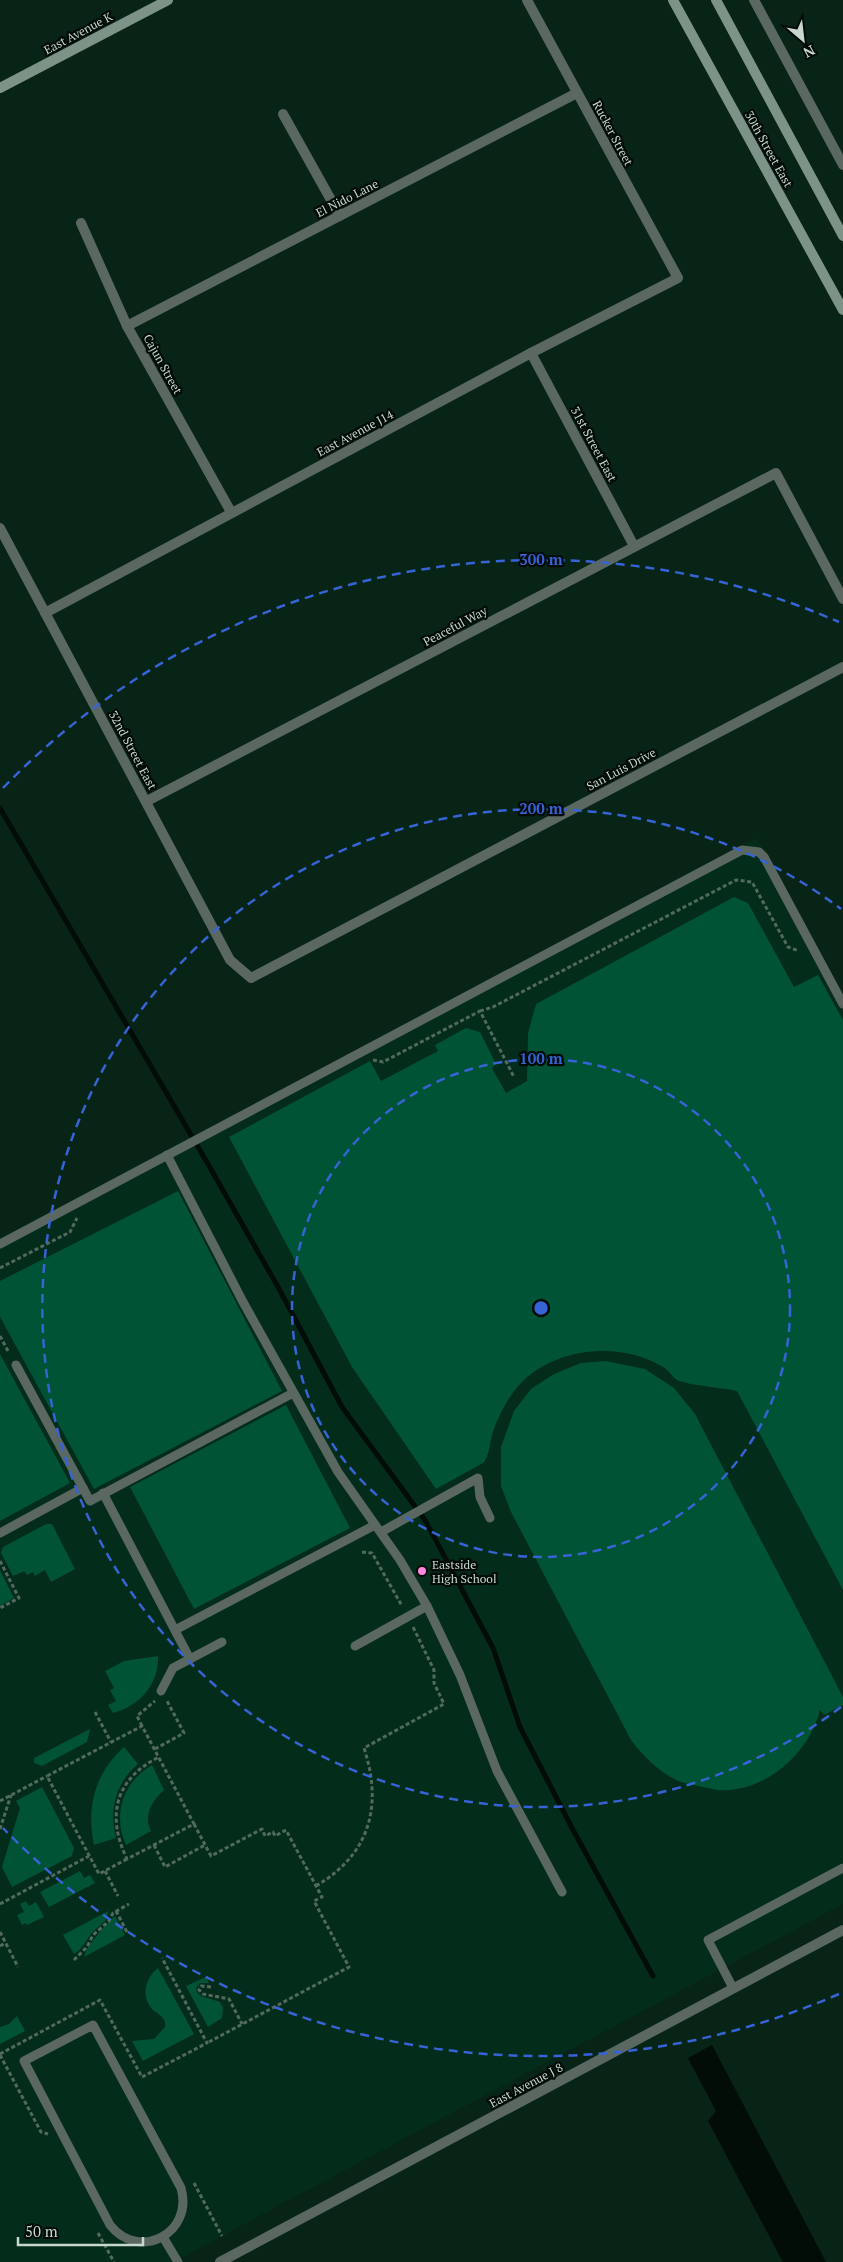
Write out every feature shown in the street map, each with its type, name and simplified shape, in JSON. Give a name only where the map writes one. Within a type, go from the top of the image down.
[{"type":"main road","name":"East Avenue K","points":[[0,88],[168,0]]},
{"type":"main road","name":"30th Street East","points":[[673,0],[843,310]]},
{"type":"main road","name":"30th Street East","points":[[716,0],[843,236]]},
{"type":"street","name":"Rucker Street","points":[[527,0],[678,278]]},
{"type":"street","points":[[754,0],[843,165]]},
{"type":"street","name":"El Nido Lane","points":[[127,326],[577,93]]},
{"type":"street","points":[[283,114],[340,216]]},
{"type":"street","name":"Cajun Street","points":[[81,224],[127,326],[230,512]]},
{"type":"street","name":"East Avenue J14","points":[[45,613],[230,512],[531,353],[678,278]]},
{"type":"street","name":"31st Street East","points":[[531,353],[634,546]]},
{"type":"street","name":"Peaceful Way","points":[[147,801],[634,546],[776,474],[843,599]]},
{"type":"street","name":"32nd Street East","points":[[0,528],[230,960],[251,978]]},
{"type":"street","name":"San Luis Drive","points":[[251,978],[843,667]]},
{"type":"street","name":"East Avenue J 8","points":[[220,2262],[843,1930]]},
{"type":"lane","points":[[0,1244],[742,850],[758,852],[764,857],[843,1004]]},
{"type":"lane","points":[[167,1155],[243,1302],[338,1472],[400,1560],[427,1606],[460,1674],[497,1771],[562,1892]]},
{"type":"lane","points":[[16,1365],[90,1500],[293,1393]]},
{"type":"lane","points":[[175,1630],[478,1478],[480,1497],[490,1518]]},
{"type":"lane","points":[[0,1533],[83,1488]]},
{"type":"lane","points":[[103,1494],[190,1659]]},
{"type":"lane","points":[[355,1646],[427,1606]]},
{"type":"lane","points":[[161,1691],[174,1668],[222,1642]]},
{"type":"lane","points":[[734,1988],[708,1940],[843,1868]]},
{"type":"lane","points":[[93,2025],[181,2188],[183,2202],[179,2220],[163,2236],[153,2241],[141,2242],[122,2237],[114,2231],[24,2060],[93,2025]]},
{"type":"lane","points":[[163,2236],[178,2262]]},
{"type":"path","points":[[369,1060],[383,1062],[480,1011],[493,1007],[736,880],[752,882],[788,947],[799,950],[802,956]]},
{"type":"path","points":[[480,1011],[514,1077]]},
{"type":"path","points":[[0,1268],[70,1232],[79,1214]]},
{"type":"path","points":[[0,1336],[8,1351]]},
{"type":"path","points":[[316,1886],[333,1876],[348,1861],[368,1824],[373,1792],[364,1748],[444,1704],[434,1683],[434,1670],[407,1617],[372,1553],[362,1552]]},
{"type":"path","points":[[0,1561],[20,1598],[0,1608]]},
{"type":"path","points":[[139,2085],[142,2077],[349,1967],[314,1901],[322,1897],[286,1830],[275,1836],[273,1832],[265,1836],[262,1829],[211,1856],[137,1716],[149,1707],[161,1691],[184,1733],[155,1749]]},
{"type":"path","points":[[95,1712],[111,1742]]},
{"type":"path","points":[[0,1801],[142,1726]]},
{"type":"path","points":[[127,1859],[116,1824],[118,1799],[130,1777],[143,1766],[159,1757]]},
{"type":"path","points":[[47,1776],[99,1874],[194,1824]]},
{"type":"path","points":[[0,1829],[11,1795]]},
{"type":"path","points":[[154,1845],[166,1867],[205,1845]]},
{"type":"path","points":[[0,1904],[89,1856]]},
{"type":"path","points":[[105,1871],[118,1896]]},
{"type":"path","points":[[74,1960],[87,1947],[93,1935],[106,1924],[116,1911],[130,1904]]},
{"type":"path","points":[[116,1911],[128,1934]]},
{"type":"path","points":[[0,1932],[18,1967]]},
{"type":"path","points":[[0,1946],[6,1943]]},
{"type":"path","points":[[162,1958],[207,2043]]},
{"type":"path","points":[[211,1987],[201,1986],[199,1990],[203,1994],[229,1999],[242,2024]]},
{"type":"path","points":[[49,2134],[41,2132],[0,2054],[100,2000],[142,2077]]},
{"type":"path","points":[[190,2177],[222,2236]]},
{"type":"shaded area","name":"Eastside High School","points":[[757,838],[843,994],[843,1904],[173,2262],[0,2262],[0,1238]]},
{"type":"shaded area","points":[[734,897],[748,903],[794,987],[818,975],[843,1020],[843,1590],[737,1391],[682,1382],[675,1379],[663,1367],[628,1353],[609,1351],[571,1355],[553,1361],[536,1370],[517,1387],[500,1414],[483,1463],[436,1489],[352,1367],[229,1137],[370,1061],[381,1081],[438,1051],[435,1045],[466,1028],[480,1032],[496,1064],[492,1068],[506,1093],[527,1081],[528,1033],[536,1004]]},
{"type":"shaded area","points":[[178,1191],[282,1391],[94,1489],[0,1317],[0,1281]]},
{"type":"shaded area","points":[[0,1354],[70,1483],[0,1521]]},
{"type":"shaded area","points":[[606,1361],[645,1369],[674,1388],[695,1414],[843,1697],[843,1705],[824,1715],[820,1710],[806,1742],[795,1756],[767,1778],[751,1785],[734,1790],[717,1790],[678,1781],[657,1768],[636,1746],[631,1740],[511,1512],[501,1486],[501,1447],[514,1411],[531,1389],[554,1374],[581,1363]]},
{"type":"shaded area","points":[[286,1405],[350,1528],[194,1609],[130,1487]]},
{"type":"shaded area","points":[[46,1524],[52,1524],[75,1569],[51,1582],[45,1570],[35,1576],[33,1572],[27,1575],[24,1571],[13,1576],[1,1553],[3,1547]]},
{"type":"shaded area","points":[[0,1570],[14,1598],[0,1606]]},
{"type":"shaded area","points":[[158,1656],[155,1676],[146,1693],[131,1705],[113,1713],[108,1705],[116,1701],[110,1690],[114,1688],[105,1671],[124,1661]]},
{"type":"shaded area","points":[[90,1729],[87,1742],[42,1766],[34,1763],[34,1758]]},
{"type":"shaded area","points":[[124,1747],[138,1764],[124,1780],[116,1798],[113,1817],[116,1838],[94,1845],[91,1817],[95,1792],[106,1768]]},
{"type":"shaded area","points":[[152,1765],[164,1790],[156,1799],[148,1814],[151,1831],[126,1845],[120,1822],[123,1800],[134,1780]]},
{"type":"shaded area","points":[[42,1787],[74,1848],[72,1856],[12,1887],[2,1867],[20,1808],[16,1801]]},
{"type":"shaded area","points":[[80,1871],[84,1878],[90,1875],[95,1883],[49,1907],[40,1892]]},
{"type":"shaded area","points":[[26,1901],[29,1906],[36,1902],[44,1917],[27,1925],[26,1923],[22,1925],[17,1915],[24,1912],[20,1904]]},
{"type":"shaded area","points":[[108,1911],[105,1921],[74,1954],[63,1935]]},
{"type":"shaded area","points":[[115,1916],[125,1935],[84,1957],[92,1941]]},
{"type":"shaded area","points":[[158,1968],[194,2034],[143,2061],[132,2041],[154,2039],[165,2027],[165,2021],[148,2004],[145,1993],[150,1976]]},
{"type":"shaded area","points":[[206,1977],[209,1983],[200,1983],[196,1988],[197,1992],[201,1996],[220,2002],[223,2008],[222,2018],[208,2027],[186,1986]]},
{"type":"shaded area","points":[[17,2016],[25,2031],[0,2044],[0,2027],[9,2024]]},
{"type":"shaded area","points":[[712,2045],[826,2262],[783,2262],[708,2121],[716,2111],[688,2058]]},
{"type":"waterway","points":[[0,808],[208,1164],[278,1287],[342,1407],[425,1520],[493,1648],[520,1727],[572,1828],[653,1976]]},
{"type":"place","name":"Eastside High School","points":[[422,1571]]}]
